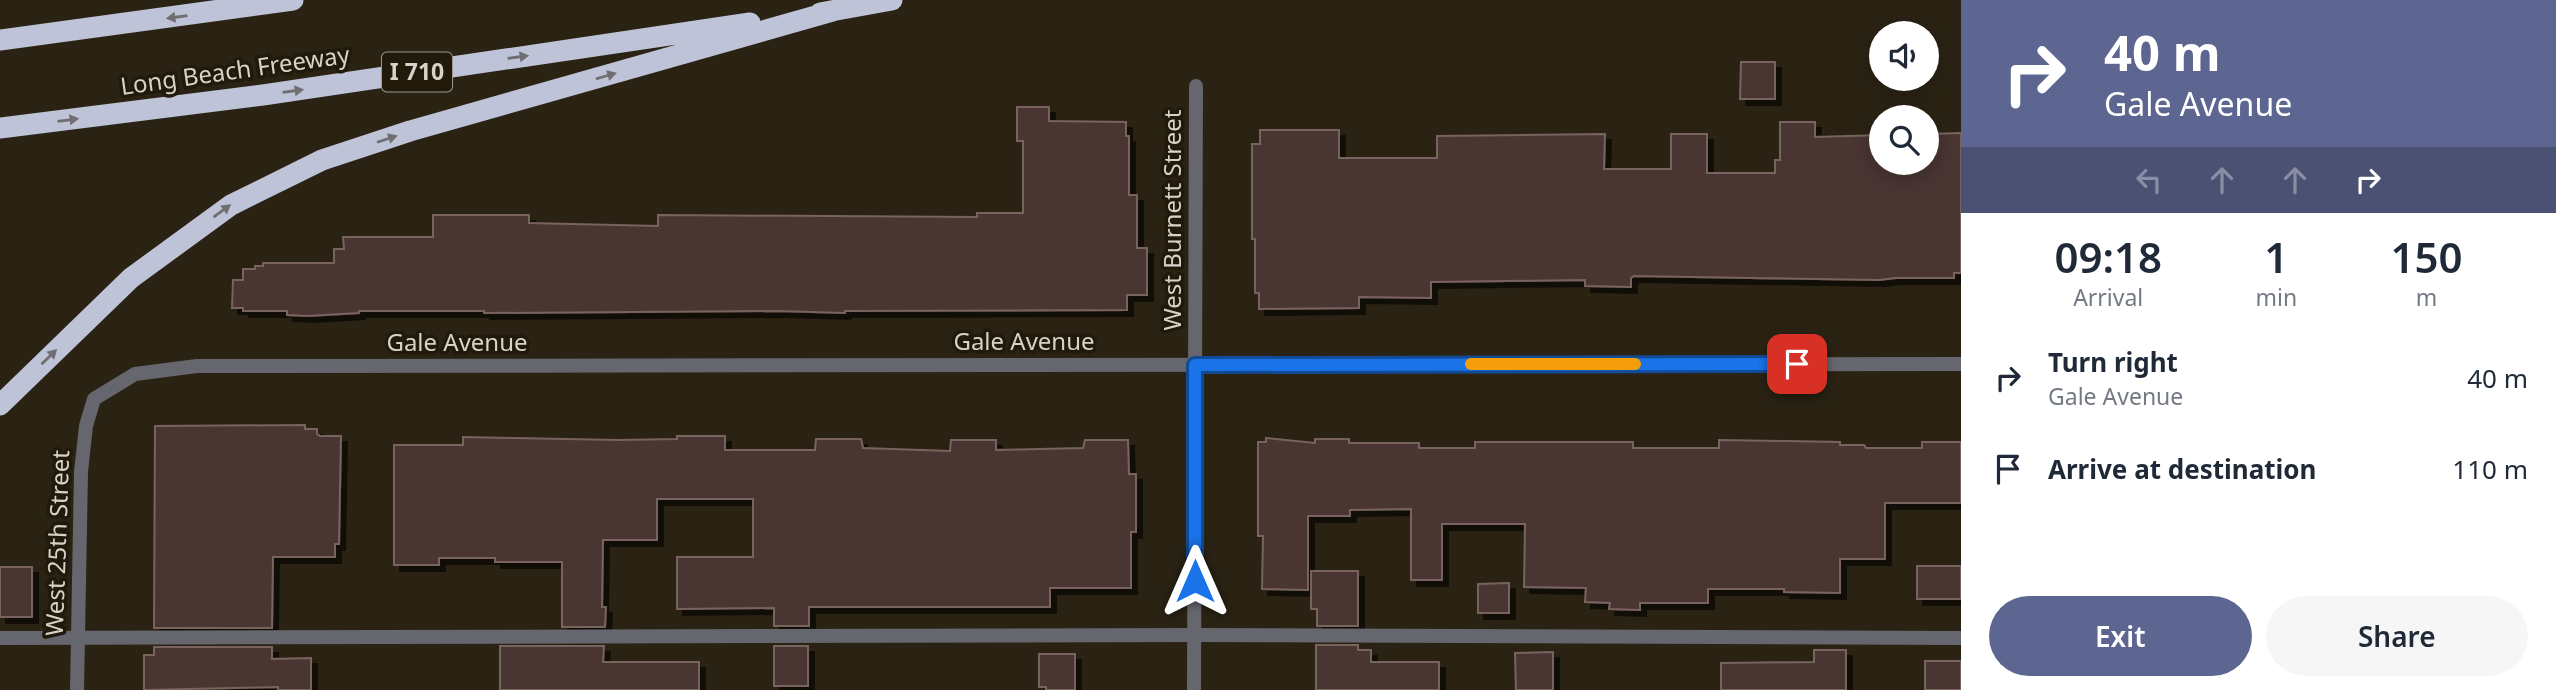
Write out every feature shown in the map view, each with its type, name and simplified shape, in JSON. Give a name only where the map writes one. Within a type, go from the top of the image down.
[{"type":"highway","points":[[0,40],[293,0]]},
{"type":"highway","name":"Long Beach Freeway","points":[[0,128],[277,93],[892,0]]},
{"type":"highway","points":[[0,405],[131,278],[231,205],[322,160],[423,128],[833,11]]},
{"type":"street","name":"West Burnett Street","points":[[1194,690],[1196,86]]},
{"type":"street","name":"Gale Avenue","points":[[94,399],[135,374],[197,366],[1961,364]]},
{"type":"street","name":"West 25th Street","points":[[76,690],[80,472],[86,426],[94,399]]},
{"type":"street","points":[[0,638],[1194,635],[1961,638]]},
{"type":"building","points":[[1741,62],[1775,62],[1775,99],[1740,99]]},
{"type":"building","points":[[1017,107],[1049,107],[1049,121],[1126,122],[1126,136],[1129,136],[1129,195],[1137,195],[1137,248],[1147,248],[1147,295],[1127,295],[1127,310],[845,313],[359,311],[308,316],[287,315],[287,311],[243,311],[243,308],[232,308],[233,280],[243,280],[243,269],[255,269],[255,266],[263,266],[263,263],[334,263],[334,249],[344,249],[343,237],[433,237],[433,215],[529,215],[529,223],[658,226],[658,215],[977,217],[977,213],[1023,213],[1023,141],[1017,141]]},
{"type":"building","points":[[1780,122],[1815,122],[1815,137],[1869,135],[1869,175],[1939,175],[1939,134],[1961,133],[1961,273],[1954,273],[1954,278],[1879,280],[1634,276],[1631,278],[1631,287],[1585,286],[1585,280],[1431,282],[1431,298],[1359,297],[1359,308],[1259,309],[1259,293],[1255,293],[1255,239],[1252,239],[1252,144],[1260,144],[1260,130],[1339,130],[1339,158],[1437,158],[1437,136],[1605,134],[1604,169],[1671,169],[1671,134],[1707,134],[1707,173],[1775,173],[1775,160],[1780,160]]},
{"type":"building","points":[[305,425],[305,429],[317,429],[320,436],[341,436],[339,544],[335,544],[335,557],[273,557],[272,628],[154,628],[155,426]]},
{"type":"building","points":[[677,436],[725,436],[725,450],[815,450],[816,439],[861,439],[863,448],[950,451],[951,440],[996,440],[996,450],[1083,448],[1085,440],[1128,440],[1129,474],[1136,474],[1136,532],[1131,532],[1131,588],[1050,588],[1050,607],[809,607],[809,626],[774,626],[774,608],[677,609],[677,557],[753,557],[753,499],[657,499],[657,540],[603,540],[602,607],[606,607],[605,627],[562,627],[562,562],[495,562],[495,558],[439,558],[439,565],[394,565],[394,445],[463,445],[463,437],[618,440],[677,439]]},
{"type":"building","points":[[1266,438],[1315,443],[1315,439],[1349,439],[1349,443],[1419,443],[1419,448],[1475,448],[1475,442],[1633,442],[1633,448],[1719,448],[1719,440],[1840,442],[1840,445],[1864,445],[1866,448],[1922,448],[1922,442],[1961,442],[1961,503],[1885,503],[1885,559],[1840,559],[1840,593],[1784,592],[1784,589],[1708,589],[1708,603],[1640,603],[1640,610],[1609,609],[1610,603],[1585,602],[1586,588],[1524,587],[1525,524],[1442,524],[1442,580],[1411,580],[1411,509],[1350,510],[1350,516],[1308,516],[1308,590],[1262,589],[1263,536],[1258,536],[1258,442],[1266,442]]},
{"type":"building","points":[[1917,566],[1961,566],[1961,599],[1917,599]]},
{"type":"building","points":[[0,567],[32,567],[32,617],[0,617]]},
{"type":"building","points":[[1311,571],[1358,571],[1358,626],[1317,626],[1317,609],[1311,609]]},
{"type":"building","points":[[1509,583],[1509,613],[1478,613],[1478,584]]},
{"type":"building","points":[[1316,645],[1358,645],[1358,650],[1371,650],[1371,662],[1439,662],[1439,690],[1316,690]]},
{"type":"building","points":[[500,646],[604,646],[603,662],[699,662],[699,690],[500,690]]},
{"type":"building","points":[[774,646],[808,646],[808,686],[774,686]]},
{"type":"building","points":[[154,647],[272,647],[272,659],[311,658],[311,690],[278,690],[278,687],[144,690],[144,655],[154,655]]},
{"type":"building","points":[[1814,650],[1846,650],[1846,690],[1721,690],[1721,663],[1814,662]]},
{"type":"building","points":[[1553,652],[1553,690],[1516,690],[1515,653]]},
{"type":"building","points":[[1039,654],[1075,654],[1075,690],[1046,690],[1046,687],[1039,687]]},
{"type":"building","points":[[1925,661],[1961,661],[1961,690],[1925,690]]},
{"type":"slow traffic","points":[[1471,364],[1635,364]]},
{"type":"route","points":[[1195,581],[1195,365],[1797,364]]}]
